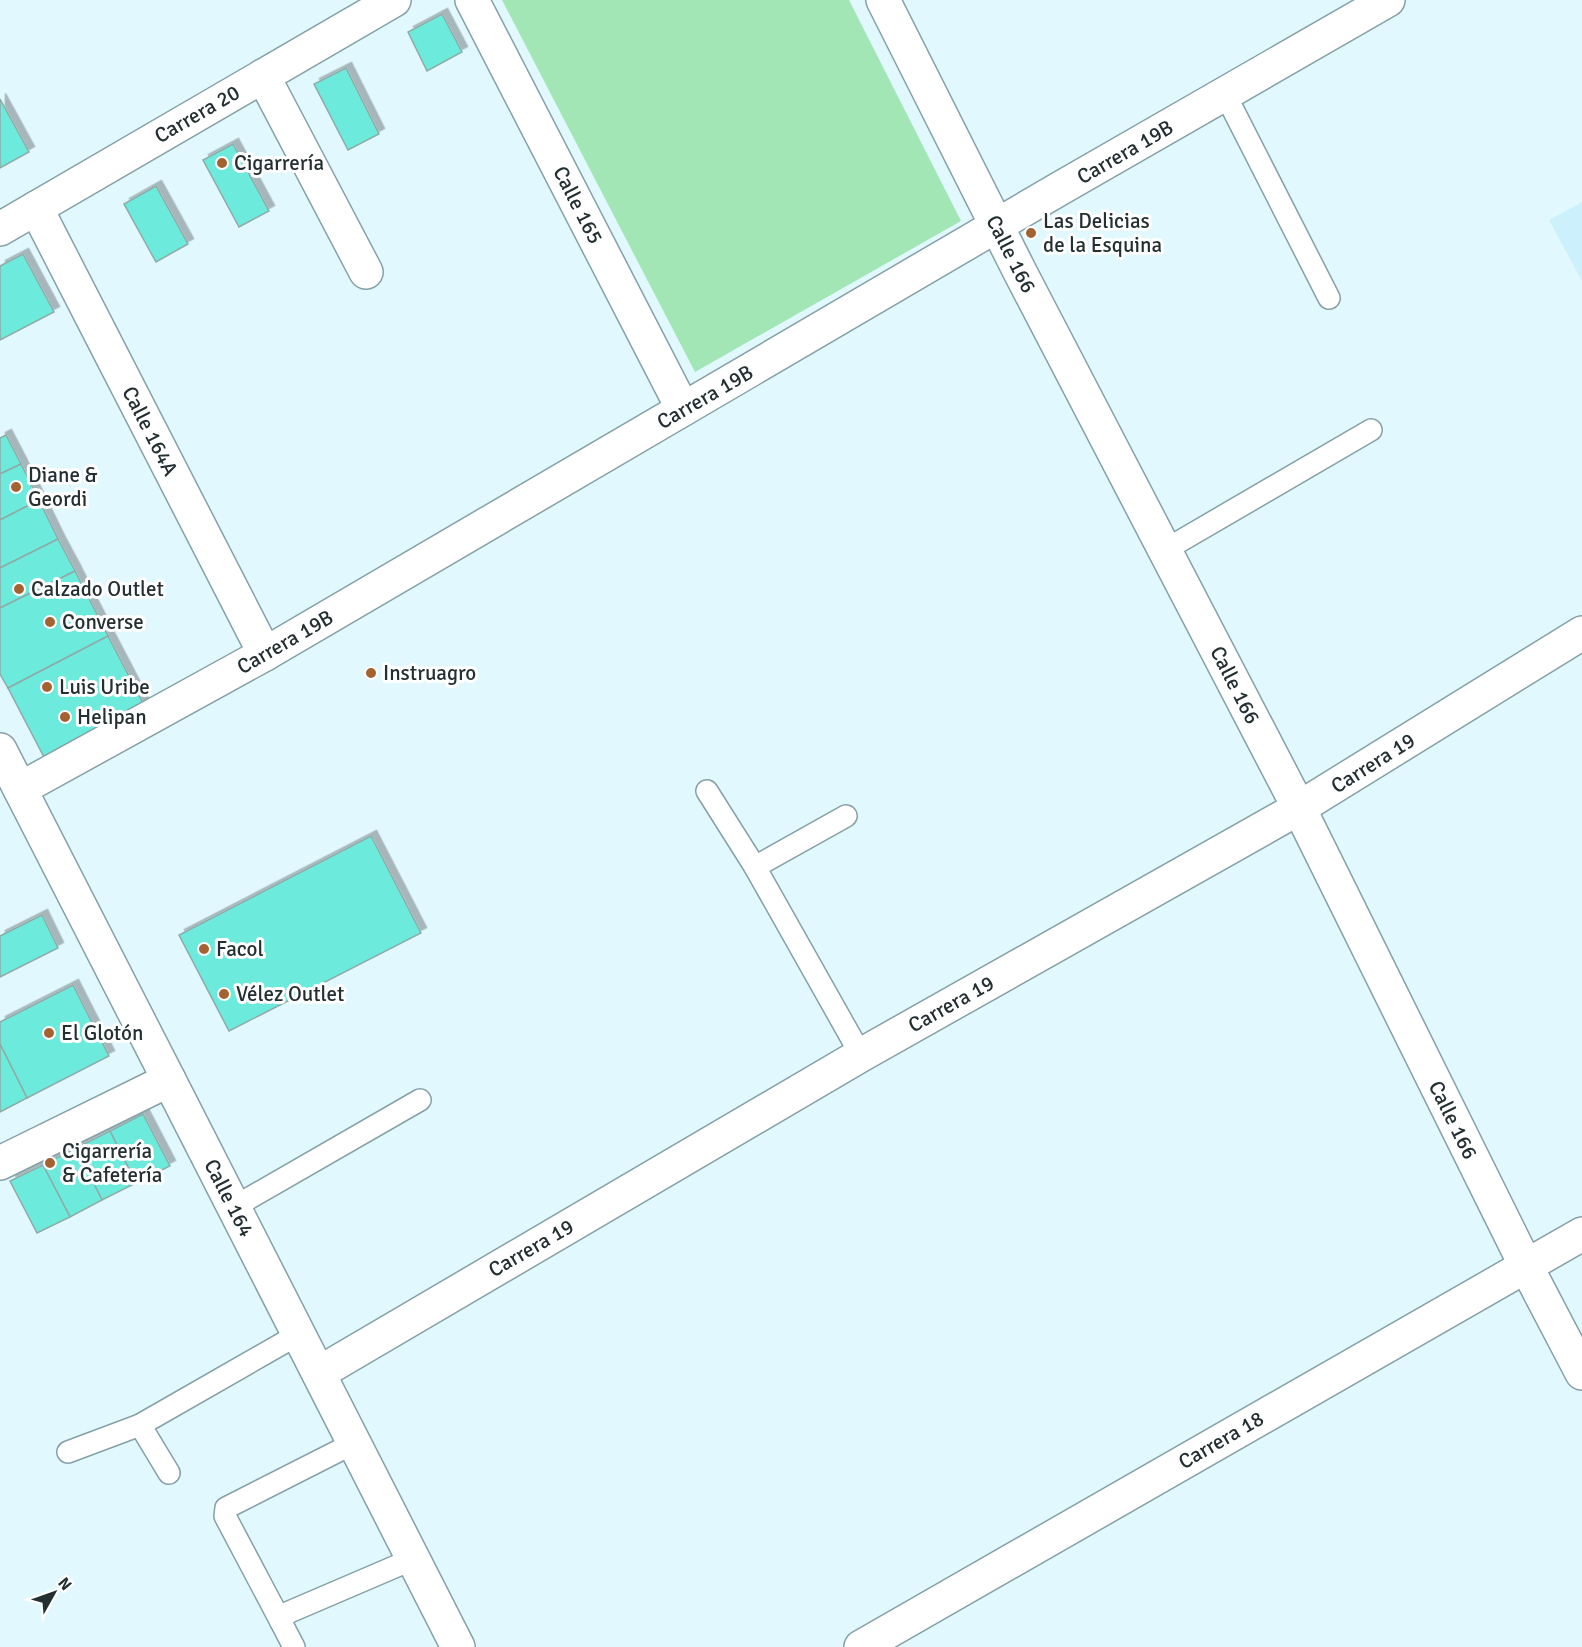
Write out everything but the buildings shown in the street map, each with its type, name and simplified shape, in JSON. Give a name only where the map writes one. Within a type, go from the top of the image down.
[{"type":"street","name":"Carrera 20","points":[[0,229],[394,0]]},
{"type":"street","name":"Calle 165","points":[[472,0],[683,410]]},
{"type":"street","name":"Calle 166","points":[[884,0],[997,226],[1299,808],[1526,1266],[1582,1373]]},
{"type":"street","name":"Carrera 19B","points":[[20,789],[265,654],[1388,0]]},
{"type":"street","points":[[263,76],[366,272]]},
{"type":"street","name":"Calle 164A","points":[[36,208],[265,654]]},
{"type":"street","name":"Carrera 19","points":[[319,1373],[861,1055],[1299,808],[1582,633]]},
{"type":"street","name":"Calle 164","points":[[0,750],[458,1647]]},
{"type":"street","points":[[0,1163],[169,1080]]},
{"type":"street","name":"Carrera 18","points":[[861,1647],[1582,1234]]},
{"type":"lane","points":[[1225,94],[1329,298]]},
{"type":"lane","points":[[1165,550],[1371,430]]},
{"type":"lane","points":[[707,791],[755,867],[861,1055]]},
{"type":"lane","points":[[755,867],[846,816]]},
{"type":"lane","points":[[234,1207],[420,1100]]},
{"type":"lane","points":[[68,1452],[140,1425],[299,1334]]},
{"type":"lane","points":[[140,1425],[169,1473]]},
{"type":"lane","points":[[294,1647],[225,1516],[226,1508],[354,1443]]},
{"type":"lane","points":[[281,1622],[287,1613],[413,1559]]},
{"type":"shaded area","points":[[1582,202],[1582,281],[1549,220]]},
{"type":"green space","points":[[502,0],[849,0],[961,221],[695,372]]},
{"type":"place","name":"Cigarrería","points":[[222,163]]},
{"type":"place","name":"Las Delicias de la Esquina","points":[[1031,233]]},
{"type":"place","name":"Diane & Geordi","points":[[16,487]]},
{"type":"place","name":"Calzado Outlet","points":[[19,589]]},
{"type":"place","name":"Converse","points":[[50,622]]},
{"type":"place","name":"Instruagro","points":[[371,673]]},
{"type":"place","name":"Luis Uribe","points":[[47,687]]},
{"type":"place","name":"Helipan","points":[[65,717]]},
{"type":"place","name":"Facol","points":[[204,949]]},
{"type":"place","name":"Vélez Outlet","points":[[224,994]]},
{"type":"place","name":"El Glotón","points":[[49,1033]]},
{"type":"place","name":"Cigarrería & Cafetería","points":[[50,1163]]}]
